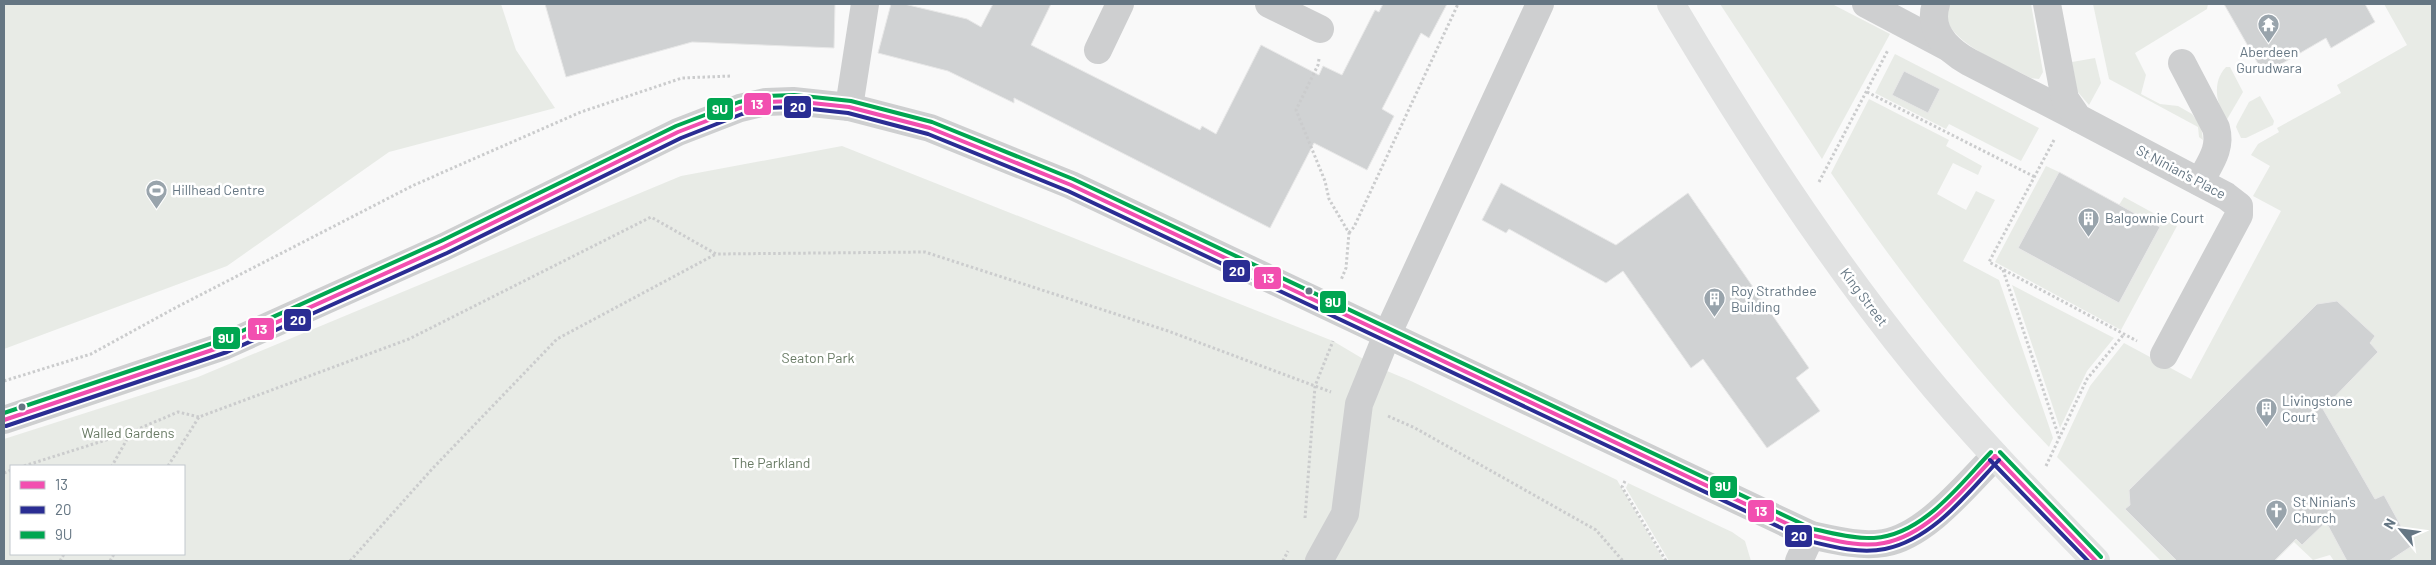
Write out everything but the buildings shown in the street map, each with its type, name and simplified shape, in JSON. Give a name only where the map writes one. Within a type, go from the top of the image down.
[{"type":"main road","name":"King Street","points":[[1671,4],[1780,180],[1839,264],[1912,360],[1995,456],[2096,561]]},
{"type":"street","points":[[849,106],[864,4]]},
{"type":"street","points":[[1098,50],[1120,4]]},
{"type":"street","points":[[1269,4],[1320,29]]},
{"type":"street","points":[[1319,561],[1345,514],[1359,404],[1386,335],[1540,4]]},
{"type":"street","points":[[1866,4],[1951,49],[1969,62],[2074,116]]},
{"type":"street","points":[[1936,4],[1933,16],[1937,33],[1951,49]]},
{"type":"street","name":"St Ninian's Place","points":[[2047,4],[2065,99],[2074,116],[2200,182],[2234,201],[2239,206],[2240,215],[2164,355]]},
{"type":"street","points":[[2182,63],[2216,128],[2219,138],[2219,145],[2200,182]]},
{"type":"street","points":[[4,420],[224,346],[444,246],[678,132],[740,108],[766,102],[793,101],[849,106],[930,128],[1071,185],[1811,535],[1860,544],[1884,543],[1906,536],[1928,522],[1995,456]]},
{"type":"street","points":[[1799,561],[1811,535]]},
{"type":"path","points":[[1302,524],[1306,516],[1315,386],[1337,312],[1346,268],[1349,233],[1354,227],[1458,4]]},
{"type":"path","points":[[1804,212],[1902,23]]},
{"type":"path","points":[[1320,29],[1318,65],[1296,110],[1325,181],[1329,199],[1349,233]]},
{"type":"path","points":[[4,381],[91,354],[175,308],[414,185],[581,112],[682,78],[741,76]]},
{"type":"path","points":[[1866,92],[2034,177]]},
{"type":"path","points":[[2074,116],[2034,177],[1989,262],[2164,355]]},
{"type":"path","points":[[27,465],[131,432],[178,412],[199,417],[409,339],[651,217],[716,254]]},
{"type":"path","points":[[350,561],[433,468],[557,339],[716,254],[925,252],[1168,331],[1315,386],[1415,428],[1596,530],[1623,561]]},
{"type":"path","points":[[2003,270],[2059,437]]},
{"type":"path","points":[[2032,495],[2087,379],[2124,334]]},
{"type":"path","points":[[169,465],[199,417]]},
{"type":"path","points":[[113,465],[131,432]]},
{"type":"path","points":[[1639,453],[1622,487],[1666,561]]},
{"type":"path","points":[[1283,561],[1290,546]]},
{"type":"green space","name":"Hillhead Centre","points":[[4,4],[501,4],[516,50],[555,108],[389,152],[227,266],[4,349]]},
{"type":"green space","points":[[1720,4],[1832,4],[1890,34],[1822,159]]},
{"type":"green space","points":[[1949,4],[2031,4],[2043,72],[2039,79],[2031,78],[1996,61],[1960,38],[1951,29],[1947,19]]},
{"type":"green space","points":[[2093,4],[2208,4],[2207,9],[2135,53],[2146,75],[2141,94],[2160,104],[2178,106],[2192,114],[2201,126],[2203,140],[2199,137],[2198,127],[2109,79]]},
{"type":"green space","points":[[2384,4],[2432,4],[2432,561],[2334,561],[2330,555],[2313,560],[2294,542],[2275,561],[2161,561],[2057,457],[2090,386],[2124,343],[2191,379],[2281,211],[2253,196],[2270,166],[2251,155],[2258,144],[2279,132],[2277,128],[2341,93],[2337,85],[2407,45]]},
{"type":"green space","points":[[1895,54],[2039,128],[2021,161],[1949,124],[1946,129],[1875,93]]},
{"type":"green space","points":[[2095,58],[2101,83],[2089,105],[2077,91],[2072,62]]},
{"type":"green space","points":[[2226,67],[2230,67],[2243,92],[2226,121],[2218,101],[2217,87],[2221,73]]},
{"type":"green space","points":[[2260,96],[2274,121],[2273,125],[2246,138],[2241,138],[2236,127],[2237,124],[2249,102]]},
{"type":"green space","points":[[1869,99],[1949,140],[1946,146],[1982,166],[1978,175],[1953,163],[1937,194],[1966,210],[1976,191],[1995,200],[1963,261],[1999,280],[2053,438],[2049,447],[1990,382],[1934,314],[1831,173]]},
{"type":"green space","name":"Seaton Park","points":[[842,146],[1333,341],[1375,366],[1411,381],[1617,480],[1664,561],[4,561],[4,439],[198,377],[681,176]]},
{"type":"green space","points":[[2046,166],[2059,172],[2018,248],[2119,303],[2160,227],[2119,205],[2124,197],[2177,226],[2121,330],[1995,262]]},
{"type":"green space","points":[[2012,285],[2114,338],[2087,371],[2060,428]]},
{"type":"green space","points":[[1628,483],[1732,532],[1745,541],[1751,561],[1669,561],[1626,488]]},
{"type":"transit line","name":"9U","points":[[4,413],[222,340],[441,241],[676,126],[739,102],[765,96],[794,95],[851,101],[932,122],[1073,179],[1813,529],[1851,537],[1874,538],[1892,535],[1909,528],[1939,506],[1991,452]]},
{"type":"transit line","name":"13","points":[[4,420],[224,346],[444,247],[678,132],[740,108],[766,102],[793,101],[849,107],[930,128],[1071,185],[1811,535],[1866,545],[1884,543],[1901,538],[1931,520],[1945,508],[1995,456]]},
{"type":"transit line","name":"20","points":[[6,426],[227,352],[447,253],[681,138],[742,114],[767,108],[793,107],[848,113],[928,134],[1068,191],[1809,541],[1866,551],[1885,549],[1902,544],[1919,536],[1948,514],[1999,460]]},
{"type":"transit line","name":"9U","points":[[2000,452],[2101,557]]},
{"type":"transit line","name":"13","points":[[1995,456],[2096,561]]},
{"type":"transit line","name":"20","points":[[1990,460],[2088,561]]},
{"type":"place","name":"Aberdeen Gurudwara","points":[[2269,43]]},
{"type":"place","name":"Hillhead Centre","points":[[156,209]]},
{"type":"place","name":"Balgownie Court","points":[[2089,237]]},
{"type":"place","name":"Roy Strathdee Building","points":[[1715,318]]},
{"type":"place","name":"Livingstone Court","points":[[2266,428]]},
{"type":"place","name":"St Ninian's Church","points":[[2277,529]]},
{"type":"park label","name":"Walled Gardens","points":[[128,433]]},
{"type":"park label","name":"The Parkland","points":[[771,463]]}]
